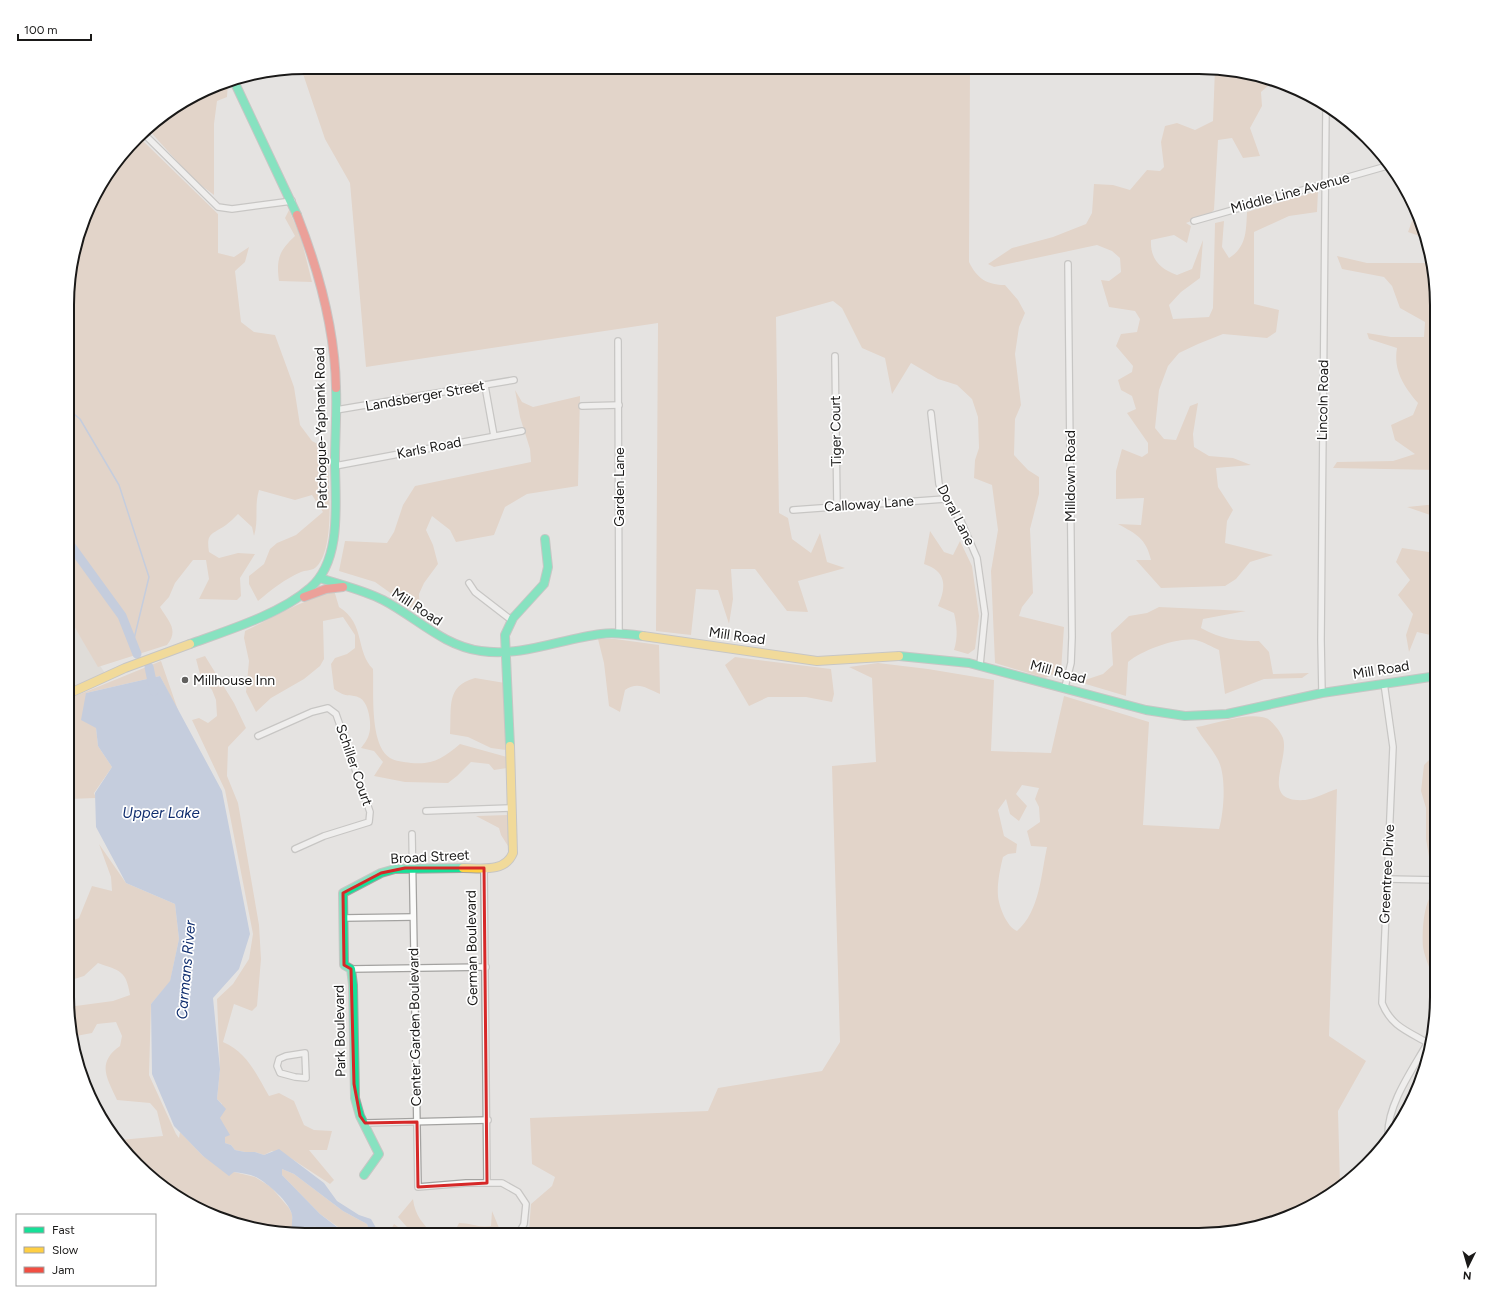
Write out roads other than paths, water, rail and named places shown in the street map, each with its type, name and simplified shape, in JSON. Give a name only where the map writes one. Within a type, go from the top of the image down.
[{"type":"main road","name":"Patchogue-Yaphank Road","points":[[236,85],[292,201],[315,260],[326,301],[334,347],[336,410],[334,536],[327,563],[320,578]]},
{"type":"main road","points":[[484,868],[503,866],[512,858],[514,849],[505,635],[510,619],[538,592],[547,576],[545,538]]},
{"type":"main road","name":"Mill Road","points":[[320,578],[350,587],[383,600],[428,630],[451,643],[476,651],[505,652],[595,634],[619,633],[817,661],[897,656],[931,658],[980,665],[1158,713],[1185,716],[1227,714],[1322,693],[1430,677]]},
{"type":"main road","points":[[298,598],[310,590],[320,578]]},
{"type":"main road","points":[[74,691],[107,676],[213,635],[298,598],[333,588],[350,587]]},
{"type":"main road","name":"Broad Street","points":[[356,886],[381,873],[395,869],[484,868]]},
{"type":"main road","name":"Park Boulevard","points":[[356,886],[343,893],[344,965],[351,969],[354,1084],[358,1108],[380,1154],[364,1175]]},
{"type":"street","name":"Lincoln Road","points":[[1322,693],[1321,640],[1326,112]]},
{"type":"street","points":[[147,137],[218,207],[232,209],[292,201]]},
{"type":"street","name":"Middle Line Avenue","points":[[1194,221],[1384,167]]},
{"type":"street","name":"Milldown Road","points":[[1065,688],[1071,663],[1072,638],[1068,264]]},
{"type":"street","name":"Garden Lane","points":[[618,341],[619,633]]},
{"type":"street","name":"Tiger Court","points":[[834,356],[837,506]]},
{"type":"street","name":"Landsberger Street","points":[[336,410],[486,386],[514,380]]},
{"type":"street","points":[[486,386],[494,436]]},
{"type":"street","points":[[582,406],[619,405]]},
{"type":"street","name":"Doral Lane","points":[[931,413],[939,484],[945,499],[961,521],[977,558],[985,614],[980,665]]},
{"type":"street","name":"Karls Road","points":[[335,466],[522,431]]},
{"type":"street","name":"Calloway Lane","points":[[793,510],[945,499]]},
{"type":"street","points":[[469,583],[476,592],[510,619]]},
{"type":"street","name":"Greentree Drive","points":[[1384,683],[1393,747],[1382,1002],[1389,1018],[1394,1023],[1426,1041]]},
{"type":"street","name":"Schiller Court","points":[[258,736],[312,712],[328,708],[336,714],[370,812],[369,822],[324,836],[295,849]]},
{"type":"street","points":[[426,811],[512,808]]},
{"type":"street","name":"Center Garden Boulevard","points":[[412,834],[418,1187],[487,1183]]},
{"type":"street","name":"German Boulevard","points":[[484,868],[488,1120],[487,1183]]},
{"type":"street","points":[[1387,879],[1430,880]]},
{"type":"street","points":[[343,918],[413,917]]},
{"type":"street","points":[[351,969],[486,967]]},
{"type":"street","points":[[1388,1129],[1394,1104],[1424,1049]]},
{"type":"street","points":[[305,1053],[306,1078],[280,1073],[277,1066],[279,1059],[286,1056],[305,1053]]},
{"type":"street","points":[[365,1123],[488,1120]]},
{"type":"street","points":[[487,1183],[502,1183],[518,1192],[526,1204],[524,1224],[522,1228]]},
{"type":"water","name":"Upper Lake","points":[[160,676],[222,791],[250,934],[239,969],[213,998],[220,1069],[217,1099],[226,1109],[220,1118],[230,1135],[225,1137],[225,1143],[231,1145],[235,1150],[255,1152],[264,1155],[279,1149],[324,1183],[337,1201],[359,1215],[371,1219],[376,1228],[368,1228],[367,1224],[343,1211],[294,1174],[282,1169],[282,1175],[320,1214],[338,1228],[292,1228],[292,1215],[287,1204],[272,1188],[251,1175],[234,1172],[229,1176],[203,1156],[174,1126],[152,1074],[151,1004],[170,981],[179,939],[175,904],[126,883],[96,827],[95,793],[112,767],[98,746],[96,728],[81,720],[86,693]]},
{"type":"waterway","points":[[74,414],[80,419],[119,485],[149,577],[133,643]]},
{"type":"waterway","name":"Carmans River","points":[[74,550],[122,616],[137,654]]},
{"type":"waterway","name":"Carmans River","points":[[149,667],[154,691]]},
{"type":"place","name":"Millhouse Inn","points":[[185,680]]}]
